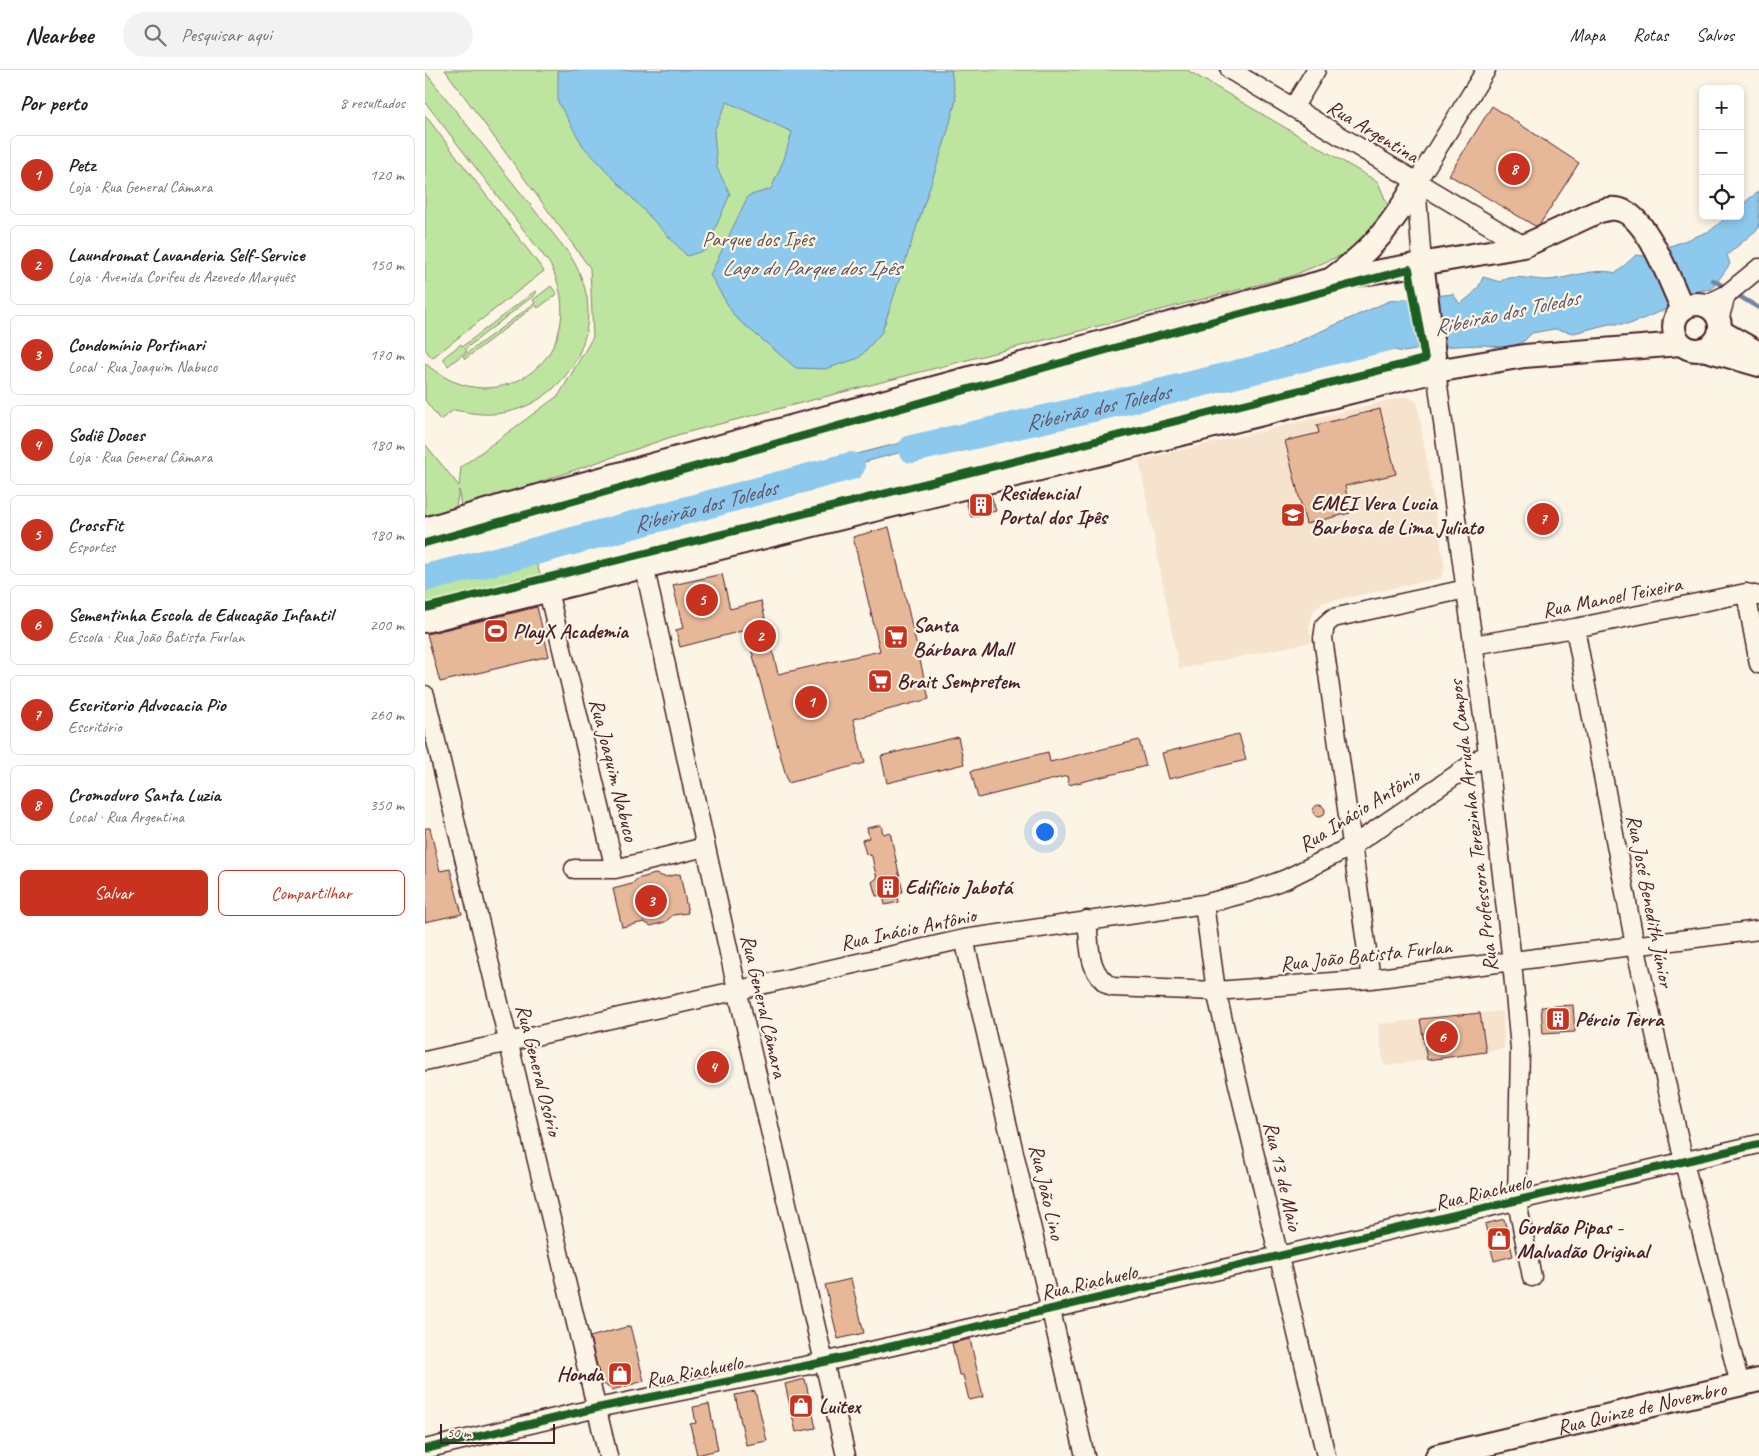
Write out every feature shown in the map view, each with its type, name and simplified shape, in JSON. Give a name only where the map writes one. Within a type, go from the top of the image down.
[{"type":"main road","points":[[1329,280],[1380,238],[1396,217],[1415,183]]},
{"type":"main road","points":[[425,529],[528,498],[1329,280],[1423,271],[1524,246],[1597,212],[1609,209],[1617,209],[1635,218],[1701,314],[1711,345],[1703,349]]},
{"type":"main road","points":[[1423,271],[1434,363]]},
{"type":"main road","points":[[1759,354],[1701,314],[1678,314],[1674,330],[1681,344],[1688,348],[1703,349],[1759,365]]},
{"type":"main road","points":[[425,621],[1434,363],[1681,344]]},
{"type":"main road","name":"Rua Quinze de Novembro","points":[[1437,1456],[1749,1382]]},
{"type":"street","name":"Rua Argentina","points":[[1230,70],[1415,183],[1524,246]]},
{"type":"street","points":[[1293,108],[1316,70]]},
{"type":"street","points":[[1415,183],[1485,70]]},
{"type":"street","name":"Rua Argentina","points":[[1415,183],[1423,271]]},
{"type":"street","points":[[1701,314],[1758,270]]},
{"type":"street","name":"Rua Professora Terezinha Arruda Campos","points":[[1434,363],[1488,753],[1512,962],[1520,1049],[1517,1202],[1532,1277]]},
{"type":"street","name":"Rua General Câmara","points":[[645,565],[737,990],[846,1456]]},
{"type":"street","points":[[1371,979],[1323,638],[1325,625],[1333,618],[1466,589]]},
{"type":"street","name":"Rua Joaquim Nabuco","points":[[548,591],[615,869],[705,847]]},
{"type":"street","points":[[1753,595],[1759,664]]},
{"type":"street","name":"Rua Manoel Teixeira","points":[[1473,645],[1753,595]]},
{"type":"street","name":"Rua José Benedith Júnior","points":[[1575,628],[1635,945],[1684,1162],[1749,1382]]},
{"type":"street","name":"Rua General Osório","points":[[425,695],[608,1456]]},
{"type":"street","name":"Rua Inácio Antônio","points":[[425,1061],[964,939],[1205,904],[1250,892],[1286,879],[1352,846],[1488,753]]},
{"type":"street","points":[[573,869],[615,869]]},
{"type":"street","name":"Rua 13 de Maio","points":[[1205,904],[1217,991],[1326,1456]]},
{"type":"street","name":"Rua João Batista Furlan","points":[[1087,920],[1092,962],[1096,974],[1103,982],[1112,987],[1217,991],[1371,979],[1759,930]]},
{"type":"street","name":"Rua João Lino","points":[[964,939],[1085,1456]]},
{"type":"street","name":"Rua Riachuelo","points":[[425,1449],[597,1408],[825,1362],[1759,1144]]},
{"type":"shaded area","name":"EMEI Vera Lucia Barbosa de Lima Juliato","points":[[1408,396],[1417,402],[1445,569],[1441,578],[1322,603],[1313,612],[1309,628],[1312,642],[1179,669],[1139,460]]},
{"type":"shaded area","points":[[1503,1011],[1504,1049],[1384,1066],[1378,1024]]},
{"type":"green space","name":"Parque dos Ipês","points":[[445,70],[1187,70],[1378,182],[1388,206],[1380,228],[1344,254],[1292,276],[677,435],[461,509],[459,490],[454,518],[425,524],[425,444],[459,486],[461,467],[559,395],[593,337],[590,268]]},
{"type":"green space","points":[[425,72],[570,255],[576,265],[586,292],[588,320],[584,340],[576,359],[565,377],[533,403],[513,411],[487,414],[454,410],[440,420],[425,400],[425,363],[453,381],[482,388],[509,384],[532,372],[550,352],[560,326],[561,297],[550,264],[425,102]]},
{"type":"green space","points":[[425,115],[544,271],[432,358],[425,349]]},
{"type":"green space","points":[[551,286],[557,294],[538,308],[536,305],[465,359],[463,356],[535,303],[533,300]]},
{"type":"green space","points":[[535,291],[537,293],[465,349],[467,351],[448,366],[443,358],[461,344],[463,346]]},
{"type":"green space","points":[[532,552],[542,579],[425,608],[425,578]]},
{"type":"water","name":"Lago do Parque dos Ipês","points":[[558,70],[951,70],[956,100],[945,141],[882,332],[859,358],[825,369],[796,368],[735,317],[710,275],[748,196],[771,189],[784,159],[792,132],[727,102],[714,131],[717,168],[730,194],[706,250],[687,256],[583,146],[558,102]]},
{"type":"water","points":[[1759,191],[1759,228],[1727,255],[1730,264],[1712,289],[1698,291],[1674,306],[1630,324],[1609,324],[1574,333],[1554,329],[1532,333],[1524,341],[1510,348],[1483,345],[1432,347],[1404,352],[1360,343],[1163,392],[946,440],[562,544],[557,542],[695,499],[703,494],[1000,417],[1272,353],[1389,301],[1453,294],[1460,304],[1474,292],[1483,277],[1500,282],[1504,279],[1516,277],[1546,280],[1599,271],[1616,273],[1636,255],[1644,256],[1710,231],[1723,220],[1744,220],[1744,203]]},
{"type":"building","points":[[1492,106],[1579,163],[1540,224],[1535,226],[1449,175]]},
{"type":"building","points":[[1380,409],[1396,474],[1345,486],[1350,513],[1306,524],[1285,441],[1319,433],[1317,425]]},
{"type":"building","name":"Residencial Portal dos Ipês","points":[[991,495],[996,511],[971,517],[966,501]]},
{"type":"building","name":"Santa Bárbara Mall","points":[[889,527],[929,699],[853,719],[865,763],[788,783],[746,630],[680,647],[676,630],[683,628],[673,585],[722,574],[730,609],[761,601],[778,674],[880,651],[853,537]]},
{"type":"building","points":[[537,607],[549,656],[440,682],[427,634]]},
{"type":"building","points":[[1239,734],[1246,760],[1169,779],[1162,753]]},
{"type":"building","points":[[958,737],[964,764],[887,783],[881,756]]},
{"type":"building","points":[[1139,740],[1146,766],[1069,785],[1067,776],[978,798],[971,771],[1048,752],[1050,762]]},
{"type":"building","points":[[1321,805],[1324,806],[1324,816],[1317,817],[1314,816],[1313,809],[1314,806]]},
{"type":"building","points":[[881,825],[883,834],[890,832],[903,892],[897,893],[899,902],[885,905],[883,895],[876,896],[872,882],[877,878],[872,856],[866,854],[862,840],[869,838],[867,828]]},
{"type":"building","points":[[425,828],[430,828],[440,871],[450,869],[462,914],[425,922]]},
{"type":"building","points":[[655,874],[665,877],[680,874],[688,913],[673,915],[665,922],[651,926],[644,922],[622,927],[613,889],[632,884],[637,879]]},
{"type":"building","name":"Pércio Terra","points":[[1573,1005],[1575,1032],[1543,1034],[1541,1007]]},
{"type":"building","points":[[1480,1013],[1486,1052],[1427,1060],[1420,1019]]},
{"type":"building","points":[[1504,1219],[1513,1256],[1494,1261],[1485,1224]]},
{"type":"building","points":[[851,1279],[864,1333],[838,1339],[825,1285]]},
{"type":"building","points":[[630,1326],[644,1381],[612,1390],[601,1382],[590,1337]]},
{"type":"building","points":[[970,1339],[983,1397],[969,1400],[963,1375],[959,1375],[952,1343]]},
{"type":"building","name":"Luitex","points":[[805,1379],[816,1428],[796,1432],[785,1384]]},
{"type":"building","points":[[755,1391],[767,1441],[746,1445],[735,1395]]},
{"type":"building","points":[[709,1404],[718,1450],[697,1455],[690,1424],[696,1423],[693,1407]]},
{"type":"waterway","points":[[1713,280],[1728,289]]},
{"type":"waterway","points":[[1734,293],[1759,308]]},
{"type":"waterway","name":"Ribeirão dos Toledos","points":[[912,449],[1163,392],[1393,336]]},
{"type":"waterway","name":"Ribeirão dos Toledos","points":[[425,578],[532,552],[851,466]]},
{"type":"cycle path","points":[[425,543],[1117,347],[1409,269],[1425,359],[425,608]]},
{"type":"cycle path","points":[[425,1449],[597,1408],[824,1362],[1759,1144]]},
{"type":"place","name":"Cromoduro Santa Luzia","points":[[1514,169]]},
{"type":"place","name":"Residencial Portal dos Ipês","points":[[981,505]]},
{"type":"place","name":"EMEI Vera Lucia Barbosa de Lima Juliato","points":[[1293,515]]},
{"type":"place","name":"Escritorio Advocacia Pio","points":[[1543,519]]},
{"type":"place","name":"CrossFit","points":[[702,600]]},
{"type":"place","name":"PlayX Academia","points":[[496,631]]},
{"type":"place","name":"Laundromat Lavanderia Self-Service","points":[[760,636]]},
{"type":"place","name":"Santa Bárbara Mall","points":[[896,637]]},
{"type":"place","name":"Brait Sempretem","points":[[880,681]]},
{"type":"place","name":"Petz","points":[[811,702]]},
{"type":"place","name":"Edifício Jabotá","points":[[888,887]]},
{"type":"place","name":"Condomínio Portinari","points":[[651,901]]},
{"type":"place","name":"Pércio Terra","points":[[1558,1019]]},
{"type":"place","name":"Sementinha Escola de Educação Infantil","points":[[1442,1037]]},
{"type":"place","name":"Sodiê Doces","points":[[713,1067]]},
{"type":"place","name":"Gordão Pipas - Malvadão Original","points":[[1499,1239]]},
{"type":"place","name":"Honda","points":[[620,1374]]},
{"type":"place","name":"Luitex","points":[[801,1406]]}]
